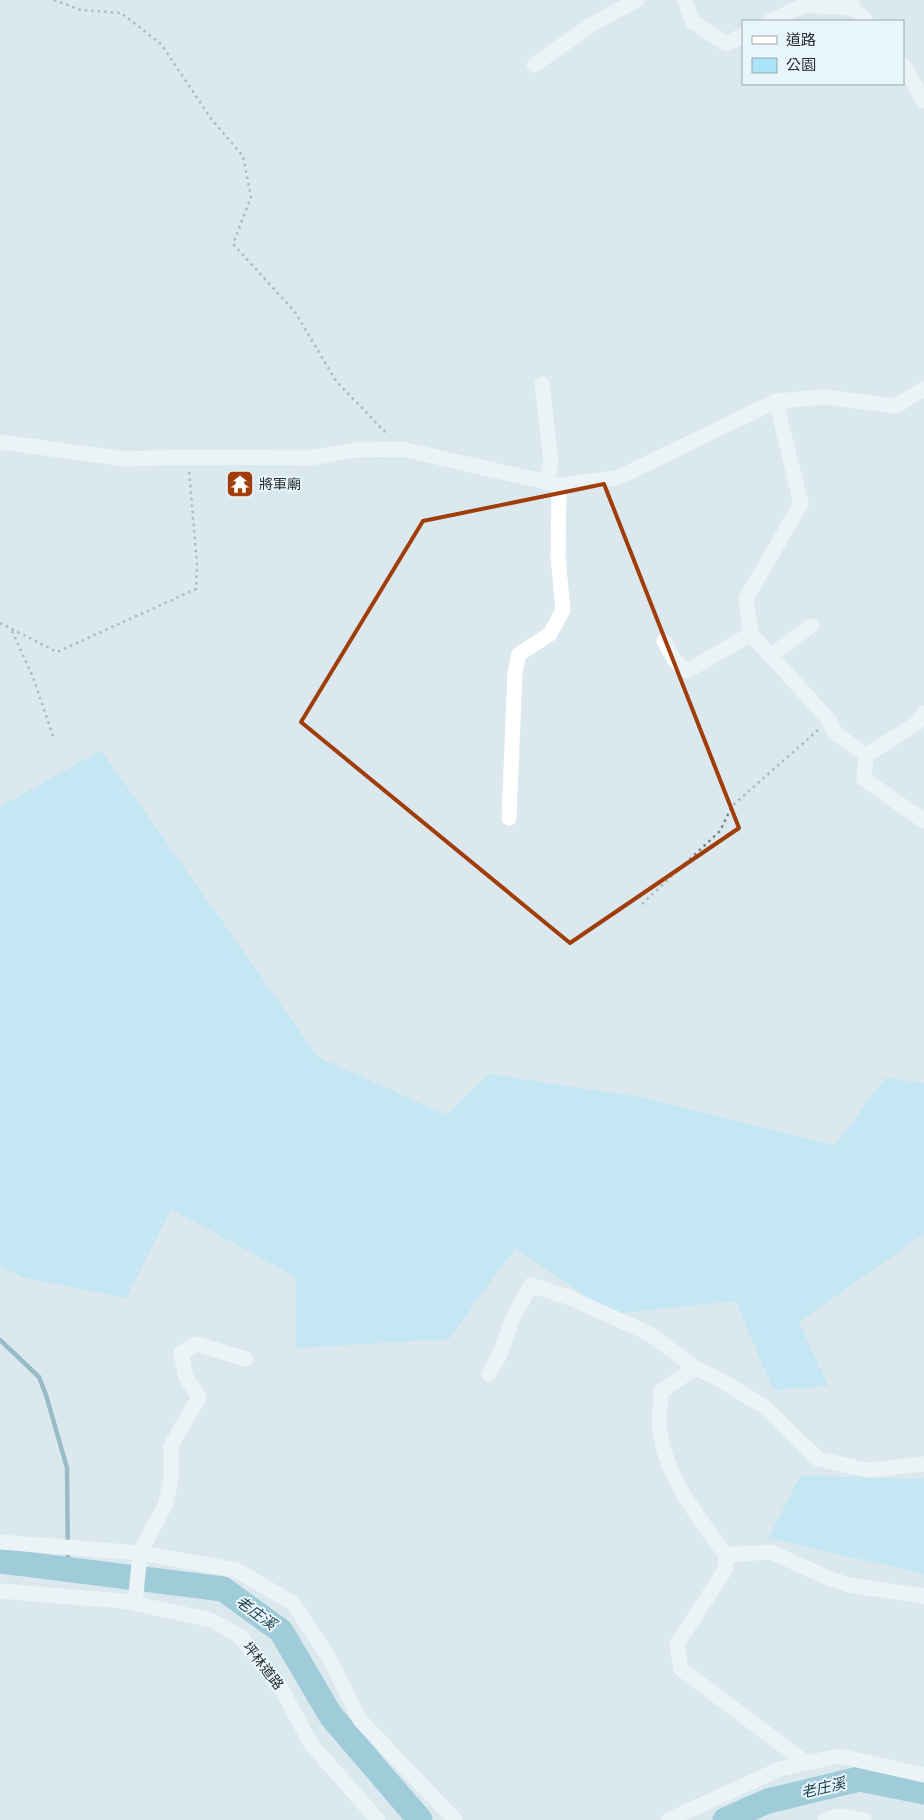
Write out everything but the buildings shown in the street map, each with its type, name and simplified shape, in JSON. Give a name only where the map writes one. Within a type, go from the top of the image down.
[{"type":"street","points":[[534,65],[594,23],[637,0]]},
{"type":"street","points":[[685,0],[692,21],[726,44],[742,36]]},
{"type":"street","points":[[772,20],[805,5],[852,4],[865,20]]},
{"type":"street","points":[[796,20],[805,5]]},
{"type":"street","points":[[904,66],[924,101]]},
{"type":"street","points":[[509,818],[515,672],[519,654],[550,634],[563,610],[551,462],[542,384]]},
{"type":"street","points":[[0,442],[125,459],[188,456],[310,458],[356,450],[402,448],[552,484],[617,478],[776,401],[826,397],[896,406],[924,389]]},
{"type":"street","points":[[776,401],[801,504],[746,598],[750,634],[829,720],[835,733],[866,755]]},
{"type":"street","points":[[770,656],[811,626]]},
{"type":"street","points":[[664,641],[675,661],[687,671],[750,634]]},
{"type":"street","points":[[866,755],[916,724],[924,713]]},
{"type":"street","points":[[866,755],[864,779],[924,821]]},
{"type":"street","points":[[489,1374],[500,1354],[513,1317],[531,1284],[568,1297],[650,1334],[695,1368],[717,1378],[765,1407],[818,1459],[868,1470],[924,1464]]},
{"type":"street","points":[[135,1604],[140,1553],[165,1505],[171,1480],[170,1446],[199,1397],[186,1377],[181,1354],[196,1344],[246,1359]]},
{"type":"street","points":[[695,1368],[661,1391],[659,1428],[666,1462],[695,1512],[726,1555],[724,1570],[677,1644],[681,1669],[806,1763]]},
{"type":"street","points":[[0,1542],[140,1553],[236,1570],[293,1603],[331,1661],[360,1720],[455,1820]]},
{"type":"street","points":[[726,1555],[771,1552],[828,1578],[849,1584],[924,1596]]},
{"type":"street","name":"坪林道路","points":[[0,1591],[123,1601],[211,1620],[240,1636],[280,1686],[311,1744],[378,1820]]},
{"type":"street","points":[[668,1820],[780,1769],[839,1756],[924,1776]]},
{"type":"street","points":[[824,1820],[838,1816],[855,1819]]},
{"type":"path","points":[[55,0],[81,10],[120,13],[162,44],[212,120],[243,156],[251,197],[233,244],[295,312],[336,381],[402,448]]},
{"type":"path","points":[[0,623],[58,652],[196,589],[197,564],[188,456]]},
{"type":"path","points":[[11,630],[33,677],[54,739]]},
{"type":"path","points":[[642,904],[720,831],[732,806],[829,720]]},
{"type":"highlighted area","points":[[604,484],[739,828],[570,943],[301,722],[423,521]]},
{"type":"green space","points":[[101,750],[318,1057],[447,1115],[489,1074],[640,1097],[835,1145],[885,1078],[924,1083],[924,1234],[799,1322],[828,1386],[773,1390],[736,1301],[612,1314],[515,1248],[449,1339],[296,1348],[296,1277],[171,1209],[126,1298],[25,1278],[0,1267],[0,807]]},
{"type":"green space","points":[[800,1476],[924,1479],[924,1574],[768,1538]]},
{"type":"waterway","points":[[0,1340],[39,1377],[46,1395],[67,1468],[68,1569]]},
{"type":"waterway","name":"老庄溪","points":[[0,1561],[223,1589],[281,1631],[331,1716],[420,1820]]},
{"type":"waterway","name":"老庄溪","points":[[725,1820],[768,1801],[859,1779],[924,1792]]},
{"type":"place","name":"將軍廟","points":[[240,484]]}]
